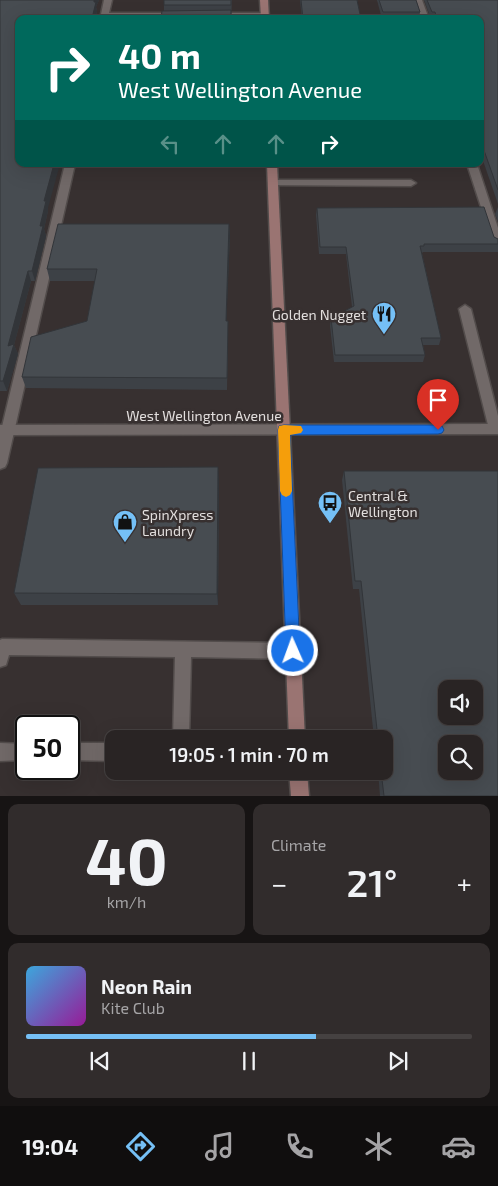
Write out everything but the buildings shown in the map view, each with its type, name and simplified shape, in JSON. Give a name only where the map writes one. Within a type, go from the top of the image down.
[{"type":"main road","points":[[264,0],[265,15]]},
{"type":"main road","points":[[272,167],[297,730]]},
{"type":"main road","points":[[299,780],[300,796]]},
{"type":"street","points":[[104,15],[108,0]]},
{"type":"street","points":[[418,0],[424,15]]},
{"type":"street","points":[[0,464],[4,430],[69,167]]},
{"type":"street","points":[[473,167],[498,244]]},
{"type":"street","points":[[272,183],[411,183]]},
{"type":"street","points":[[465,309],[497,430]]},
{"type":"street","name":"West Wellington Avenue","points":[[4,430],[497,430]]},
{"type":"street","points":[[0,659],[2,646],[293,651]]},
{"type":"street","points":[[181,730],[183,649]]},
{"type":"street","points":[[0,752],[15,752]]},
{"type":"street","points":[[80,752],[105,752]]},
{"type":"slow traffic","points":[[286,491],[284,430],[297,430]]},
{"type":"place","name":"Golden Nugget","points":[[384,335]]},
{"type":"place","name":"Central & Wellington","points":[[330,524]]},
{"type":"place","name":"SpinXpress Laundry","points":[[125,543]]},
{"type":"route","points":[[293,651],[284,430],[438,430]]}]
